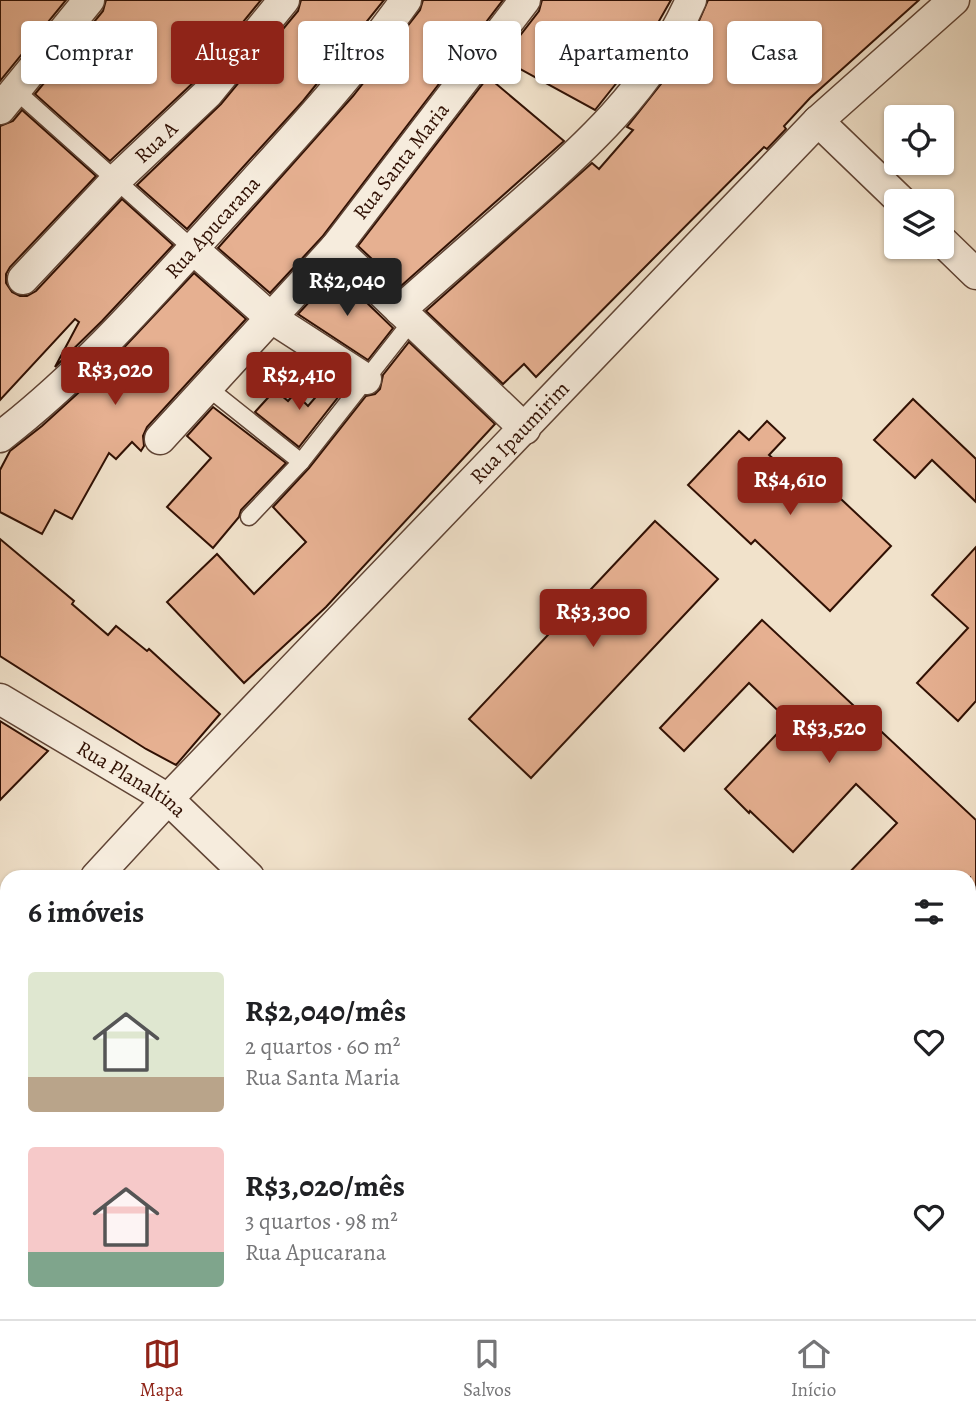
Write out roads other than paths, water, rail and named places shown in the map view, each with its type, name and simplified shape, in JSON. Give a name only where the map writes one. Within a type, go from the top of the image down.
[{"type":"street","points":[[7,100],[89,0]]},
{"type":"street","name":"Rua A","points":[[23,279],[117,179],[208,93],[284,0]]},
{"type":"street","name":"Rua Apucarana","points":[[1,436],[60,388],[193,249],[311,119],[380,36],[406,0]]},
{"type":"street","name":"Rua Santa Maria","points":[[160,439],[335,248],[525,0]]},
{"type":"street","points":[[405,316],[597,135],[641,85],[667,47],[691,0]]},
{"type":"street","name":"Rua Ipaumirim","points":[[102,870],[818,121],[954,0]]},
{"type":"street","points":[[818,121],[889,189]]},
{"type":"street","points":[[335,248],[525,429]]},
{"type":"street","points":[[193,249],[270,317],[366,379]]},
{"type":"street","points":[[954,253],[976,274]]},
{"type":"street","name":"Rua Planaltina","points":[[0,699],[168,799],[242,870]]},
{"type":"lane","points":[[7,100],[117,179],[193,249]]},
{"type":"lane","points":[[249,517],[301,462],[366,379],[405,316]]},
{"type":"lane","points":[[207,387],[301,462]]}]
